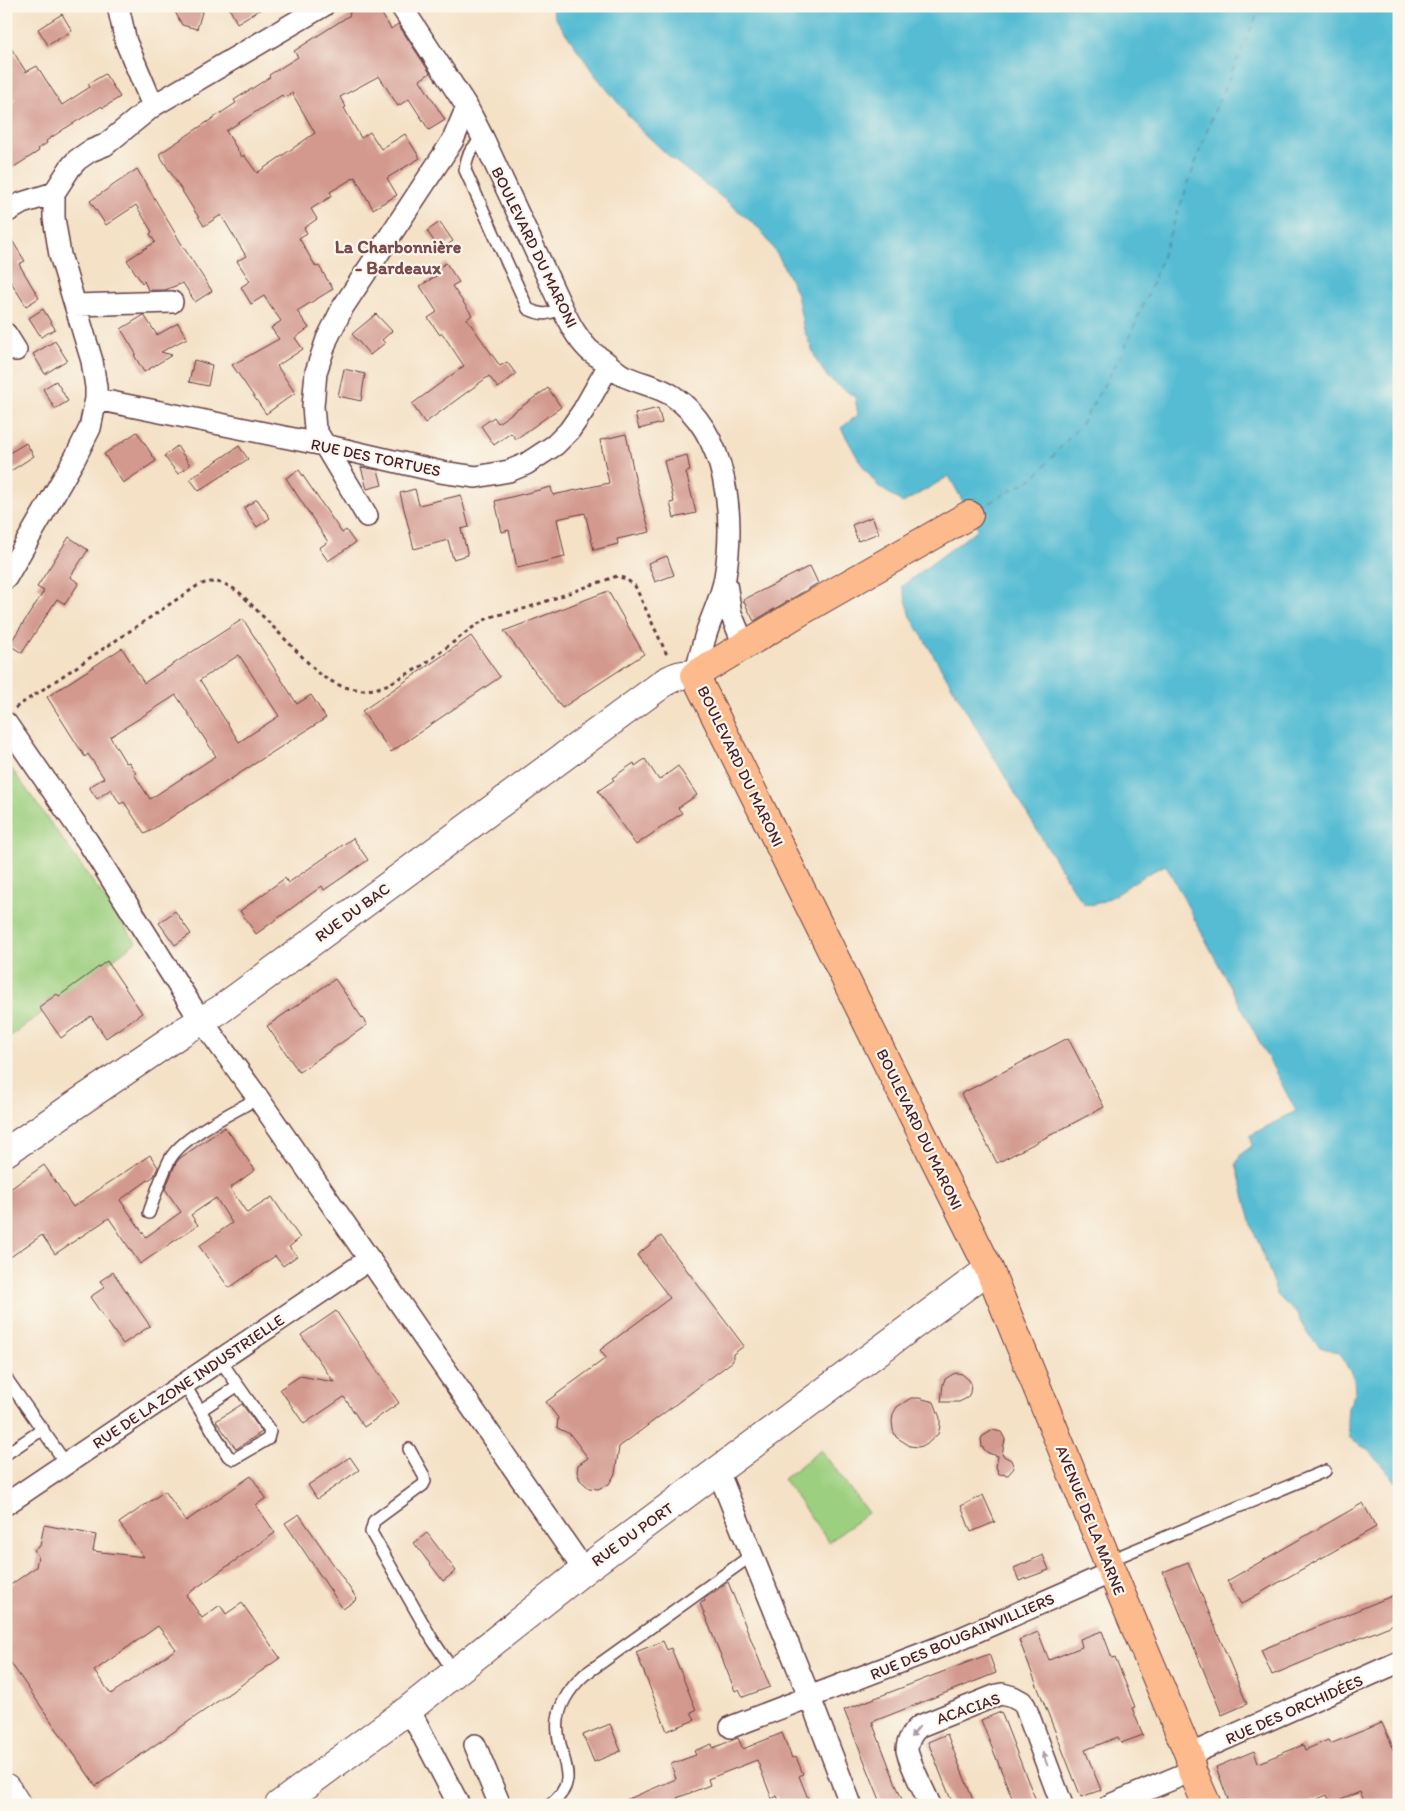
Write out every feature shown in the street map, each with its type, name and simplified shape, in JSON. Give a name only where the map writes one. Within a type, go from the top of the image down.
[{"type":"main road","points":[[686,675],[744,645],[969,515]]},
{"type":"main road","name":"BOULEVARD DU MARONI","points":[[686,675],[989,1269]]},
{"type":"main road","name":"AVENUE DE LA MARNE","points":[[989,1269],[1207,1805]]},
{"type":"street","points":[[118,6],[126,42],[153,106]]},
{"type":"street","points":[[8,569],[76,458],[90,428],[96,399],[95,375],[60,255],[54,218],[54,193],[77,160],[105,145],[153,106],[323,6]]},
{"type":"street","name":"BOULEVARD DU MARONI","points":[[401,6],[467,107],[575,332],[588,349],[622,375],[648,384],[673,396],[696,419],[713,446],[725,482],[727,502],[728,529],[725,576],[705,635],[686,675]]},
{"type":"street","points":[[368,516],[314,429],[312,406],[316,372],[327,339],[343,307],[444,154],[467,107]]},
{"type":"street","points":[[6,212],[22,203],[54,193]]},
{"type":"street","points":[[75,305],[172,302]]},
{"type":"street","name":"RUE DES TORTUES","points":[[96,399],[324,445],[458,475],[476,477],[509,471],[542,455],[569,431],[583,411],[609,365]]},
{"type":"street","points":[[725,576],[731,614],[744,645]]},
{"type":"street","name":"RUE DU BAC","points":[[6,1152],[237,997],[638,701],[686,675]]},
{"type":"street","points":[[10,716],[192,1007],[258,1098],[584,1570]]},
{"type":"street","name":"RUE DE LA ZONE INDUSTRIELLE","points":[[6,1504],[65,1462],[370,1259]]},
{"type":"street","name":"RUE DU PORT","points":[[279,1805],[409,1709],[584,1570],[989,1269]]},
{"type":"street","points":[[718,1471],[851,1805]]},
{"type":"street","name":"RUE DES BOUGAINVILLIERS","points":[[731,1728],[950,1643],[1110,1567]]},
{"type":"street","name":"RUE DES ORCHIDÉES","points":[[1110,1805],[1191,1763],[1399,1662]]},
{"type":"street","name":"ACACIAS","points":[[930,1805],[908,1753],[909,1741],[913,1732],[920,1726],[1002,1694],[1018,1699],[1025,1706],[1062,1805]]},
{"type":"street","points":[[409,1709],[460,1805]]},
{"type":"street","points":[[475,1745],[500,1805]]},
{"type":"street","points":[[6,1788],[17,1805]]},
{"type":"lane","points":[[483,138],[470,150],[465,170],[528,309],[538,314],[548,315],[562,308]]},
{"type":"lane","points":[[149,1213],[170,1159],[181,1147],[198,1133],[258,1098]]},
{"type":"lane","points":[[184,1384],[231,1458],[234,1459],[268,1439],[270,1431],[220,1360]]},
{"type":"lane","points":[[6,1378],[65,1462]]},
{"type":"lane","points":[[201,1410],[237,1386]]},
{"type":"lane","points":[[6,1454],[43,1429]]},
{"type":"lane","points":[[409,1449],[424,1476],[423,1485],[374,1521],[371,1532],[432,1639],[454,1672]]},
{"type":"lane","points":[[1110,1567],[1325,1471]]},
{"type":"lane","points":[[550,1805],[567,1781],[568,1771],[558,1733],[562,1705],[574,1685],[584,1675],[752,1555]]},
{"type":"path","points":[[10,716],[196,586],[211,581],[226,584],[241,594],[321,676],[343,686],[362,690],[375,689],[389,684],[422,666],[476,625],[490,617],[527,608],[618,576],[635,586],[686,675]]},
{"type":"green space","points":[[6,761],[136,942],[6,1040]]},
{"type":"green space","points":[[821,1450],[868,1513],[829,1542],[783,1479]]},
{"type":"water","points":[[552,6],[1399,6],[1399,1486],[1370,1451],[1350,1439],[1347,1420],[1348,1408],[1355,1393],[1354,1379],[1340,1353],[1320,1347],[1308,1335],[1297,1314],[1277,1295],[1253,1229],[1236,1164],[1241,1154],[1252,1146],[1251,1135],[1296,1111],[1166,865],[1144,876],[1105,901],[1084,904],[1032,822],[911,617],[902,586],[978,529],[949,476],[903,503],[878,486],[860,462],[841,428],[858,415],[855,397],[828,378],[817,361],[804,330],[797,294],[780,259],[761,230],[671,158],[639,128],[595,75],[554,16]]},
{"type":"building","points":[[172,6],[204,6],[197,29],[182,25]]},
{"type":"building","points":[[228,6],[266,6],[237,23]]},
{"type":"building","points":[[360,6],[377,6],[391,29],[398,24],[430,73],[420,80],[445,120],[429,130],[409,99],[398,106],[379,76],[340,97],[361,138],[370,132],[381,149],[405,134],[420,158],[387,178],[397,195],[373,209],[355,177],[330,192],[332,196],[311,209],[317,219],[304,228],[307,233],[299,238],[316,267],[319,266],[333,289],[297,311],[309,328],[295,338],[303,349],[277,366],[295,393],[266,414],[232,365],[279,339],[271,328],[281,321],[264,296],[251,304],[241,287],[250,281],[237,261],[246,256],[221,215],[204,226],[159,154],[236,103],[234,100],[298,57],[294,51],[350,15],[349,13]],"holes":[[[292,93],[315,133],[257,173],[244,155],[242,157],[226,131],[282,95],[284,98]]]},
{"type":"building","points":[[62,14],[72,31],[48,45],[38,29]]},
{"type":"building","points":[[6,40],[26,72],[37,66],[62,105],[90,87],[88,84],[105,74],[120,97],[64,129],[46,141],[47,143],[38,149],[39,151],[6,172],[6,106],[15,100],[6,87]]},
{"type":"building","points":[[137,169],[212,291],[195,302],[183,283],[165,290],[148,290],[144,281],[142,283],[127,260],[155,242],[150,234],[152,232],[136,205],[106,225],[90,201]]},
{"type":"building","points":[[440,222],[453,241],[440,250],[427,231]]},
{"type":"building","points":[[6,231],[25,261],[19,264],[39,298],[26,306],[6,274]]},
{"type":"building","points":[[446,263],[459,282],[452,286],[472,315],[467,319],[500,366],[507,362],[516,374],[498,388],[489,376],[425,423],[412,404],[464,366],[442,333],[440,335],[428,318],[437,312],[420,286],[436,276],[433,271]]},
{"type":"building","points":[[43,309],[55,329],[41,337],[29,318]]},
{"type":"building","points":[[376,314],[392,331],[382,340],[385,343],[370,355],[352,334]]},
{"type":"building","points":[[144,315],[157,335],[178,323],[187,338],[161,352],[172,355],[144,372],[121,329]]},
{"type":"building","points":[[55,341],[67,360],[45,374],[33,354]]},
{"type":"building","points":[[194,360],[212,365],[208,386],[189,382]]},
{"type":"building","points":[[344,369],[365,374],[361,401],[338,396]]},
{"type":"building","points":[[56,381],[68,401],[55,409],[43,389]]},
{"type":"building","points":[[548,388],[561,407],[516,439],[511,433],[494,445],[481,426],[494,417],[498,423]]},
{"type":"building","points":[[658,408],[662,423],[639,429],[635,414]]},
{"type":"building","points":[[137,432],[156,461],[123,483],[104,454]]},
{"type":"building","points":[[626,434],[635,478],[650,532],[617,539],[618,544],[594,550],[585,513],[557,519],[565,557],[517,568],[509,530],[502,532],[495,501],[551,487],[553,495],[609,483],[600,440]]},
{"type":"building","points":[[26,443],[34,456],[6,474],[6,455]]},
{"type":"building","points":[[177,446],[190,465],[178,474],[164,456]]},
{"type":"building","points":[[239,446],[248,459],[199,491],[190,479]]},
{"type":"building","points":[[687,455],[690,471],[686,472],[696,513],[674,518],[670,503],[674,502],[664,461]]},
{"type":"building","points":[[361,467],[378,470],[382,485],[367,489]]},
{"type":"building","points":[[299,470],[342,533],[346,530],[355,543],[328,561],[319,548],[328,542],[286,478]]},
{"type":"building","points":[[415,489],[419,505],[461,495],[469,527],[461,529],[468,555],[453,559],[448,540],[414,549],[400,493]]},
{"type":"building","points":[[257,499],[270,518],[257,527],[244,508]]},
{"type":"building","points":[[872,517],[879,533],[858,541],[852,525]]},
{"type":"building","points":[[69,537],[88,550],[70,577],[79,583],[65,604],[57,599],[22,653],[9,645],[44,591],[37,587]]},
{"type":"building","points":[[667,556],[674,575],[655,582],[648,563]]},
{"type":"building","points":[[810,566],[818,583],[754,621],[743,600]]},
{"type":"building","points":[[608,591],[644,654],[562,708],[504,631]]},
{"type":"building","points":[[243,619],[297,704],[311,695],[326,718],[145,834],[124,802],[120,804],[111,789],[97,799],[89,787],[104,778],[88,754],[85,757],[47,697],[122,648],[144,683]],"holes":[[[239,655],[279,716],[239,742],[200,680]],[[176,695],[216,756],[150,799],[134,774],[136,773],[129,762],[126,763],[110,737]]]},
{"type":"building","points":[[471,636],[500,677],[391,752],[362,711]]},
{"type":"building","points":[[645,759],[659,780],[678,766],[697,795],[678,808],[682,813],[636,845],[598,791],[614,780],[612,778],[634,763],[635,766]]},
{"type":"building","points":[[353,838],[368,860],[324,890],[322,886],[256,934],[240,911],[285,878],[288,883]]},
{"type":"building","points":[[175,911],[191,934],[175,945],[159,923]]},
{"type":"building","points":[[107,961],[142,1013],[106,1038],[91,1016],[61,1038],[39,1007],[57,994],[59,996]]},
{"type":"building","points":[[335,979],[367,1025],[299,1072],[267,1026]]},
{"type":"building","points":[[1068,1038],[1104,1107],[997,1163],[961,1094]]},
{"type":"building","points":[[225,1127],[255,1170],[230,1188],[247,1213],[272,1197],[300,1238],[289,1247],[297,1256],[283,1266],[275,1256],[229,1288],[199,1246],[232,1223],[216,1198],[191,1215],[198,1225],[140,1264],[109,1218],[55,1254],[42,1235],[6,1260],[6,1192],[44,1165],[73,1207],[150,1155],[158,1167],[154,1176],[120,1200],[146,1237],[181,1212],[165,1189],[176,1163],[180,1158]]},
{"type":"building","points":[[661,1236],[744,1346],[733,1354],[733,1361],[619,1447],[615,1474],[609,1484],[598,1489],[589,1488],[580,1480],[577,1472],[578,1465],[588,1458],[570,1434],[557,1428],[558,1418],[546,1402],[606,1358],[600,1350],[670,1298],[637,1255]]},
{"type":"building","points":[[113,1272],[150,1326],[123,1344],[90,1297],[105,1287],[100,1281]]},
{"type":"building","points":[[336,1311],[399,1403],[364,1427],[344,1397],[304,1424],[280,1389],[300,1376],[334,1382],[301,1335]]},
{"type":"building","points":[[957,1373],[962,1374],[969,1380],[971,1384],[970,1393],[967,1398],[959,1402],[941,1402],[945,1379]]},
{"type":"building","points":[[911,1398],[934,1402],[940,1418],[938,1434],[926,1445],[918,1447],[910,1446],[896,1437],[893,1430],[893,1414],[897,1407]]},
{"type":"building","points":[[242,1404],[262,1432],[236,1449],[216,1421]]},
{"type":"building","points":[[993,1430],[1001,1432],[1005,1439],[1002,1455],[1011,1460],[1014,1468],[1008,1475],[999,1474],[996,1467],[998,1456],[988,1453],[982,1447],[981,1439]]},
{"type":"building","points":[[350,1457],[359,1470],[317,1499],[308,1485]]},
{"type":"building","points":[[251,1476],[266,1498],[256,1505],[275,1533],[186,1595],[202,1618],[220,1605],[226,1614],[242,1603],[280,1658],[96,1786],[6,1656],[6,1588],[36,1567],[38,1556],[34,1550],[40,1546],[44,1525],[96,1535],[93,1551],[144,1557],[119,1523],[165,1491],[186,1521]],"holes":[[[158,1626],[176,1649],[111,1694],[94,1671]]]},
{"type":"building","points":[[983,1495],[995,1522],[971,1532],[961,1506]]},
{"type":"building","points":[[1363,1503],[1376,1527],[1241,1604],[1227,1581]]},
{"type":"building","points":[[299,1514],[357,1599],[343,1609],[285,1523]]},
{"type":"building","points":[[427,1533],[456,1571],[443,1581],[414,1543]]},
{"type":"building","points":[[1043,1555],[1049,1570],[1019,1581],[1014,1568]]},
{"type":"building","points":[[1188,1562],[1247,1704],[1222,1715],[1163,1572]]},
{"type":"building","points":[[728,1582],[770,1687],[743,1697],[739,1689],[735,1691],[700,1603]]},
{"type":"building","points":[[1399,1593],[1399,1622],[1272,1675],[1261,1650]]},
{"type":"building","points":[[1102,1631],[1112,1658],[1115,1657],[1135,1707],[1132,1708],[1143,1735],[1121,1743],[1118,1737],[1085,1750],[1101,1790],[1081,1797],[1019,1640],[1038,1632],[1049,1660],[1082,1647],[1080,1639]]},
{"type":"building","points":[[663,1641],[667,1650],[671,1648],[696,1710],[691,1712],[695,1720],[667,1731],[636,1652]]},
{"type":"building","points":[[989,1654],[996,1673],[872,1722],[904,1805],[882,1805],[844,1710]]},
{"type":"building","points":[[1001,1712],[1038,1805],[1015,1805],[981,1720]]},
{"type":"building","points":[[1382,1723],[1399,1761],[1399,1802],[1392,1805],[1366,1805],[1360,1792],[1331,1804],[1327,1795],[1303,1805],[1230,1805],[1216,1767],[1254,1751],[1258,1763],[1303,1745],[1305,1750],[1328,1740],[1330,1744]]},
{"type":"building","points":[[610,1724],[621,1751],[594,1762],[583,1735]]},
{"type":"building","points":[[782,1733],[792,1758],[796,1757],[803,1774],[799,1776],[809,1801],[798,1805],[781,1805],[777,1796],[772,1799],[757,1760],[708,1779],[710,1785],[677,1798],[680,1805],[614,1805],[676,1779],[671,1764],[696,1755],[694,1751],[712,1744],[713,1748],[738,1738],[743,1749]]},
{"type":"building","points":[[947,1734],[975,1805],[953,1805],[928,1742]]},
{"type":"ferry route","points":[[980,508],[1035,477],[1082,423],[1122,354],[1152,284],[1213,114],[1261,6]]},
{"type":"district","name":"La Charbonnière - Bardeaux","points":[[398,257]]}]
